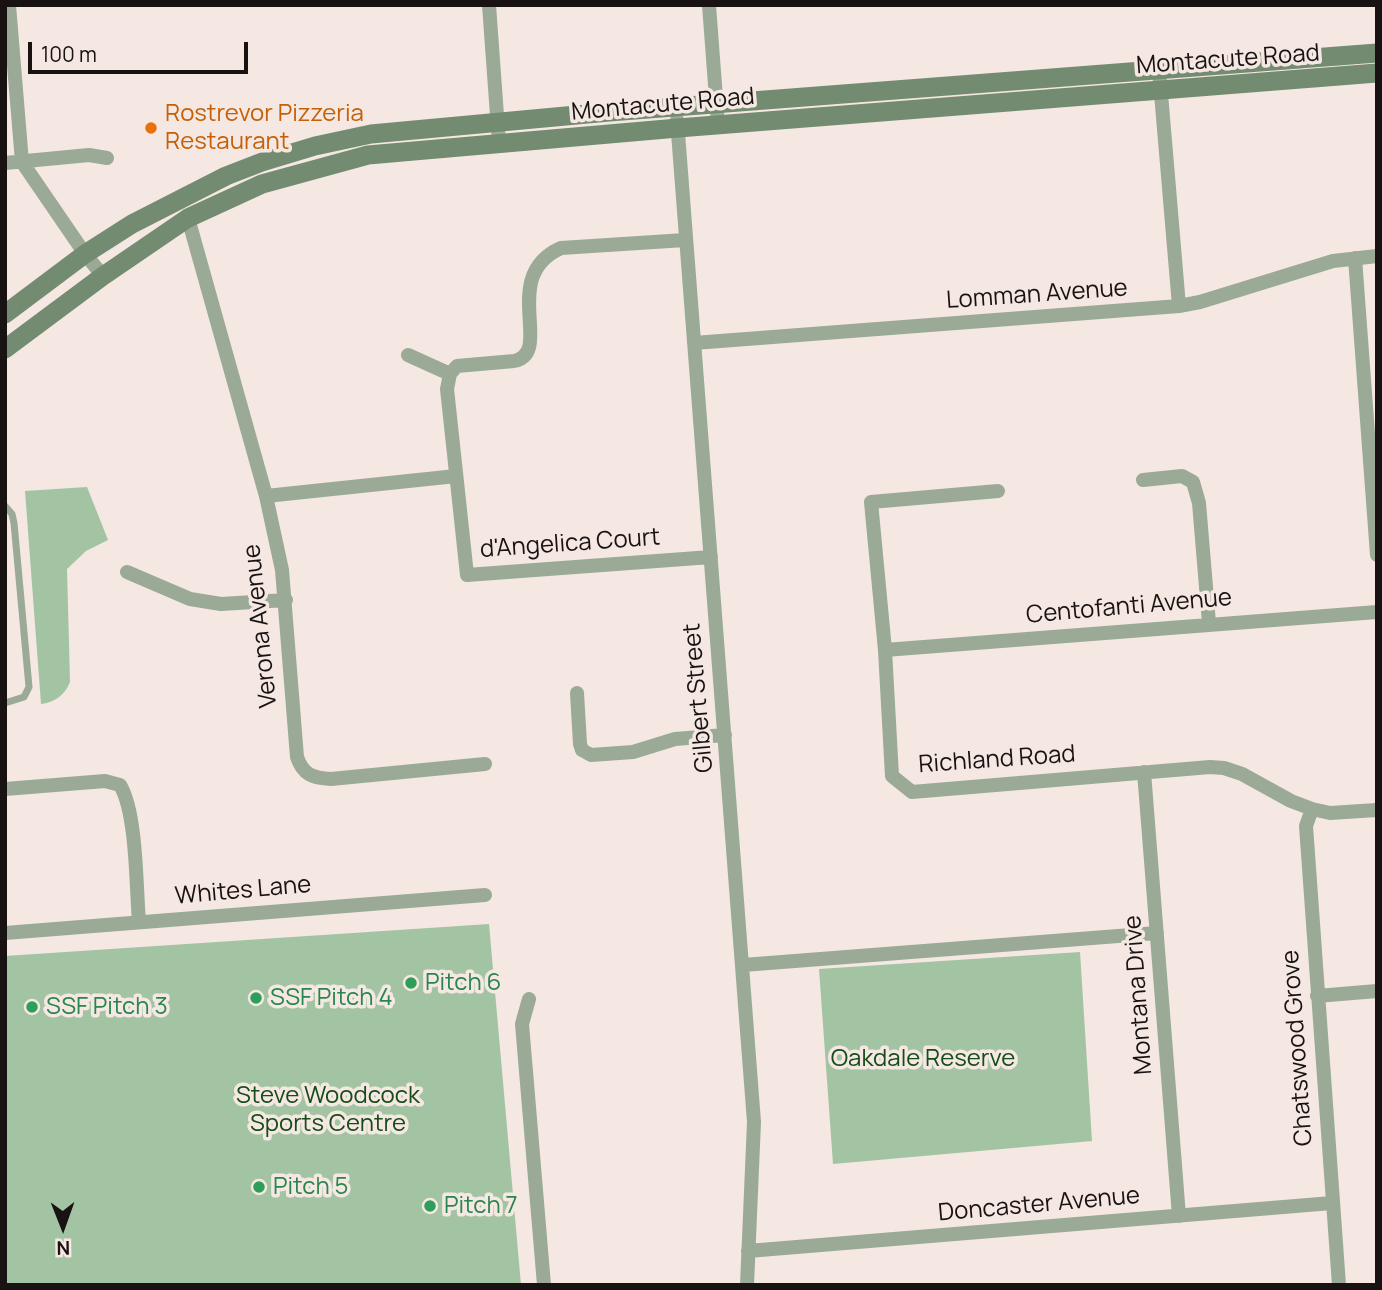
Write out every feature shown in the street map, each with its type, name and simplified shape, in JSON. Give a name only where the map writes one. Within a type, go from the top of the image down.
[{"type":"main road","name":"Montacute Road","points":[[5,314],[85,254],[132,224],[226,176],[315,146],[370,134],[498,133],[718,125],[1160,80],[1377,53]]},
{"type":"main road","name":"Montacute Road","points":[[5,349],[103,276],[188,218],[262,184],[368,155],[676,107],[1160,80],[1377,74]]},
{"type":"street","points":[[9,5],[22,162],[103,276]]},
{"type":"street","points":[[489,5],[498,133]]},
{"type":"street","points":[[709,5],[718,125]]},
{"type":"street","points":[[1160,80],[1179,306]]},
{"type":"street","name":"Gilbert Street","points":[[676,107],[754,1122],[747,1285]]},
{"type":"street","points":[[5,163],[89,155],[107,158]]},
{"type":"street","name":"Verona Avenue","points":[[188,218],[265,496],[282,570],[300,768],[307,775],[331,779],[485,764]]},
{"type":"street","points":[[408,355],[454,370],[520,360],[531,342],[528,288],[533,272],[546,254],[561,248],[685,240]]},
{"type":"street","name":"Lomman Avenue","points":[[694,344],[1179,306],[1333,261],[1377,256]]},
{"type":"street","points":[[1355,258],[1377,555]]},
{"type":"street","name":"d'Angelica Court","points":[[454,370],[447,389],[467,575],[711,557]]},
{"type":"street","points":[[265,496],[456,476]]},
{"type":"street","points":[[1143,480],[1182,476],[1193,482],[1197,490],[1209,623]]},
{"type":"street","name":"Richland Road","points":[[998,491],[871,502],[885,650],[892,776],[912,792],[1144,772],[1224,768],[1242,774],[1291,801],[1312,809],[1330,813],[1377,810]]},
{"type":"street","points":[[127,572],[190,599],[221,604],[286,600]]},
{"type":"street","name":"Centofanti Avenue","points":[[885,650],[1377,612]]},
{"type":"street","points":[[577,693],[580,744],[586,753],[633,752],[675,739],[725,735]]},
{"type":"street","name":"Montana Drive","points":[[1144,772],[1179,1216]]},
{"type":"street","points":[[5,789],[105,781],[120,785],[127,797],[131,816],[139,922]]},
{"type":"street","name":"Chatswood Grove","points":[[1312,809],[1306,826],[1339,1285]]},
{"type":"street","name":"Whites Lane","points":[[5,933],[485,895]]},
{"type":"street","points":[[743,965],[1157,933]]},
{"type":"street","points":[[1317,996],[1377,991]]},
{"type":"street","points":[[529,999],[522,1024],[544,1285]]},
{"type":"street","name":"Doncaster Avenue","points":[[748,1251],[1332,1203]]},
{"type":"lane","points":[[5,506],[12,514],[14,523],[29,687],[24,697],[5,703]]},
{"type":"green space","points":[[87,487],[108,540],[86,551],[67,569],[70,682],[59,697],[41,704],[25,491]]},
{"type":"green space","name":"Steve Woodcock Sports Centre","points":[[489,924],[521,1285],[5,1285],[5,956]]},
{"type":"green space","name":"Oakdale Reserve","points":[[1080,952],[1092,1141],[833,1164],[819,969]]},
{"type":"place","name":"Rostrevor Pizzeria Restaurant","points":[[151,128]]},
{"type":"place","name":"Pitch 6","points":[[411,983]]},
{"type":"place","name":"SSF Pitch 4","points":[[256,998]]},
{"type":"place","name":"SSF Pitch 3","points":[[32,1007]]},
{"type":"place","name":"Pitch 5","points":[[259,1187]]},
{"type":"place","name":"Pitch 7","points":[[430,1206]]}]
